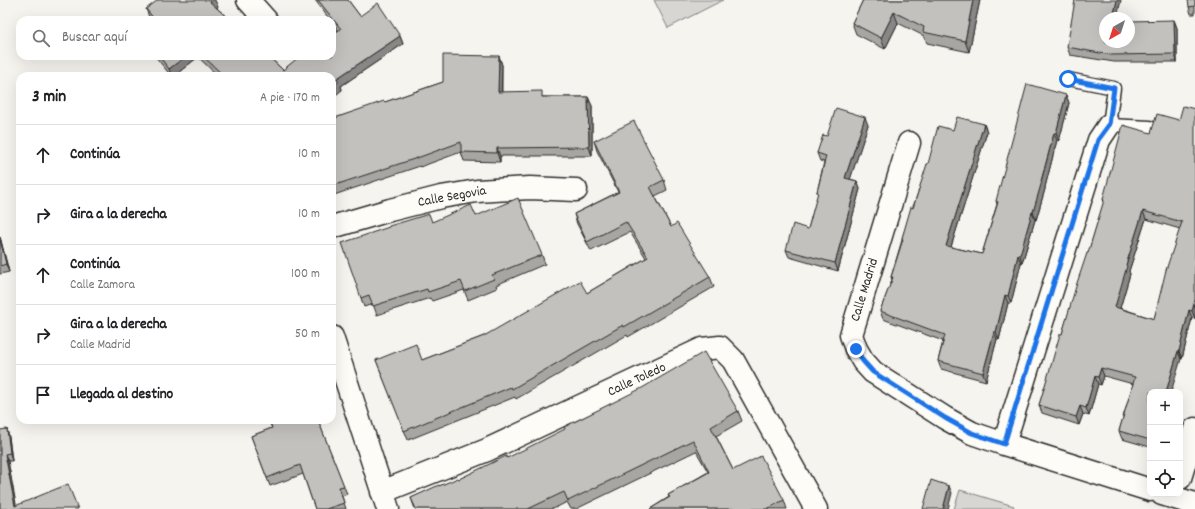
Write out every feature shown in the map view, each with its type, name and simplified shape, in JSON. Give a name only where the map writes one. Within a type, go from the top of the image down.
[{"type":"street","points":[[248,0],[262,16]]},
{"type":"street","points":[[1004,444],[1098,140],[1109,125]]},
{"type":"street","name":"Calle Madrid","points":[[909,143],[852,335],[856,349],[863,361],[873,372],[945,418],[972,433],[1147,489]]},
{"type":"street","name":"Calle Segovia","points":[[336,226],[441,197],[477,191],[530,188],[576,190]]},
{"type":"street","name":"Calle Toledo","points":[[385,500],[487,450],[702,349],[720,348],[733,360],[816,509]]},
{"type":"street","points":[[336,349],[385,500]]},
{"type":"street","points":[[1183,463],[1195,429]]},
{"type":"street","points":[[1183,497],[1195,504]]},
{"type":"lane","points":[[1068,79],[1114,88],[1109,125],[1150,127]]},
{"type":"shaded area","points":[[654,0],[723,0],[668,28]]},
{"type":"shaded area","points":[[960,490],[1014,506],[1013,509],[954,509]]},
{"type":"building","points":[[158,0],[212,0],[210,2],[226,16],[152,16],[146,9]]},
{"type":"building","points":[[318,0],[348,0],[360,16],[378,3],[400,36],[336,79],[336,72],[220,72],[207,60],[272,60],[283,70],[295,60],[336,60],[336,32],[341,29],[336,23],[336,16],[331,16]]},
{"type":"building","points":[[863,0],[973,0],[965,41],[923,32],[924,27],[894,12],[881,38],[852,23]]},
{"type":"building","points":[[1075,0],[1117,0],[1114,12],[1099,12],[1099,48],[1135,48],[1135,21],[1174,20],[1175,54],[1111,55],[1067,47]]},
{"type":"building","points":[[1188,0],[1195,0],[1195,6],[1189,7]]},
{"type":"building","points":[[443,55],[499,56],[498,92],[542,91],[542,97],[588,97],[589,147],[497,148],[497,153],[461,152],[461,142],[336,185],[336,118],[443,82]]},
{"type":"building","points":[[162,60],[181,60],[169,69]]},
{"type":"building","points":[[1027,84],[1066,95],[1056,133],[1054,133],[1033,212],[1020,255],[1018,255],[1008,296],[1005,295],[996,332],[994,332],[983,373],[938,361],[945,335],[880,311],[893,277],[891,277],[911,207],[913,208],[928,164],[938,126],[953,130],[957,117],[984,124],[946,246],[982,254],[998,202],[996,201]]},
{"type":"building","points":[[1183,106],[1195,109],[1195,300],[1192,311],[1189,310],[1179,351],[1167,389],[1147,389],[1147,439],[1119,431],[1135,377],[1101,368],[1098,377],[1095,376],[1086,408],[1080,406],[1076,417],[1039,405],[1060,334],[1062,334],[1104,200],[1103,199],[1123,125],[1151,133],[1157,114],[1179,120]],"holes":[[[1143,211],[1182,222],[1166,270],[1154,319],[1115,307]]]},
{"type":"building","points":[[836,108],[865,117],[845,178],[857,181],[835,263],[786,250],[793,224],[808,229],[826,156],[817,153],[823,135],[827,136]]},
{"type":"building","points":[[634,121],[664,180],[650,187],[671,227],[677,223],[710,277],[512,389],[511,387],[404,431],[376,360],[416,344],[422,360],[484,336],[580,281],[587,293],[648,257],[626,222],[587,242],[574,214],[619,192],[594,141]]},
{"type":"building","points":[[518,198],[542,255],[492,275],[494,279],[465,291],[461,281],[428,292],[427,289],[373,306],[369,295],[361,298],[342,243],[389,226],[429,214],[432,222],[471,205],[476,216]]},
{"type":"building","points":[[0,239],[6,264],[0,266]]},
{"type":"building","points":[[704,352],[738,411],[711,427],[733,470],[761,456],[784,500],[767,509],[650,509],[670,497],[668,495],[709,472],[693,440],[568,501],[564,492],[528,509],[416,509],[411,498],[439,485],[458,478],[459,479],[506,456],[507,458],[565,429],[564,427],[642,388]]},
{"type":"building","points":[[270,424],[320,424],[344,486],[339,487],[344,503],[326,509],[315,509],[300,465],[267,478],[251,436],[272,428]]},
{"type":"building","points":[[7,429],[10,453],[5,454],[15,506],[68,484],[78,509],[0,509],[0,430]]},
{"type":"building","points":[[931,480],[949,486],[943,509],[923,509]]},
{"type":"route","points":[[856,349],[863,361],[873,372],[945,418],[972,433],[1004,444],[1098,140],[1109,125],[1114,88],[1068,79]]}]
